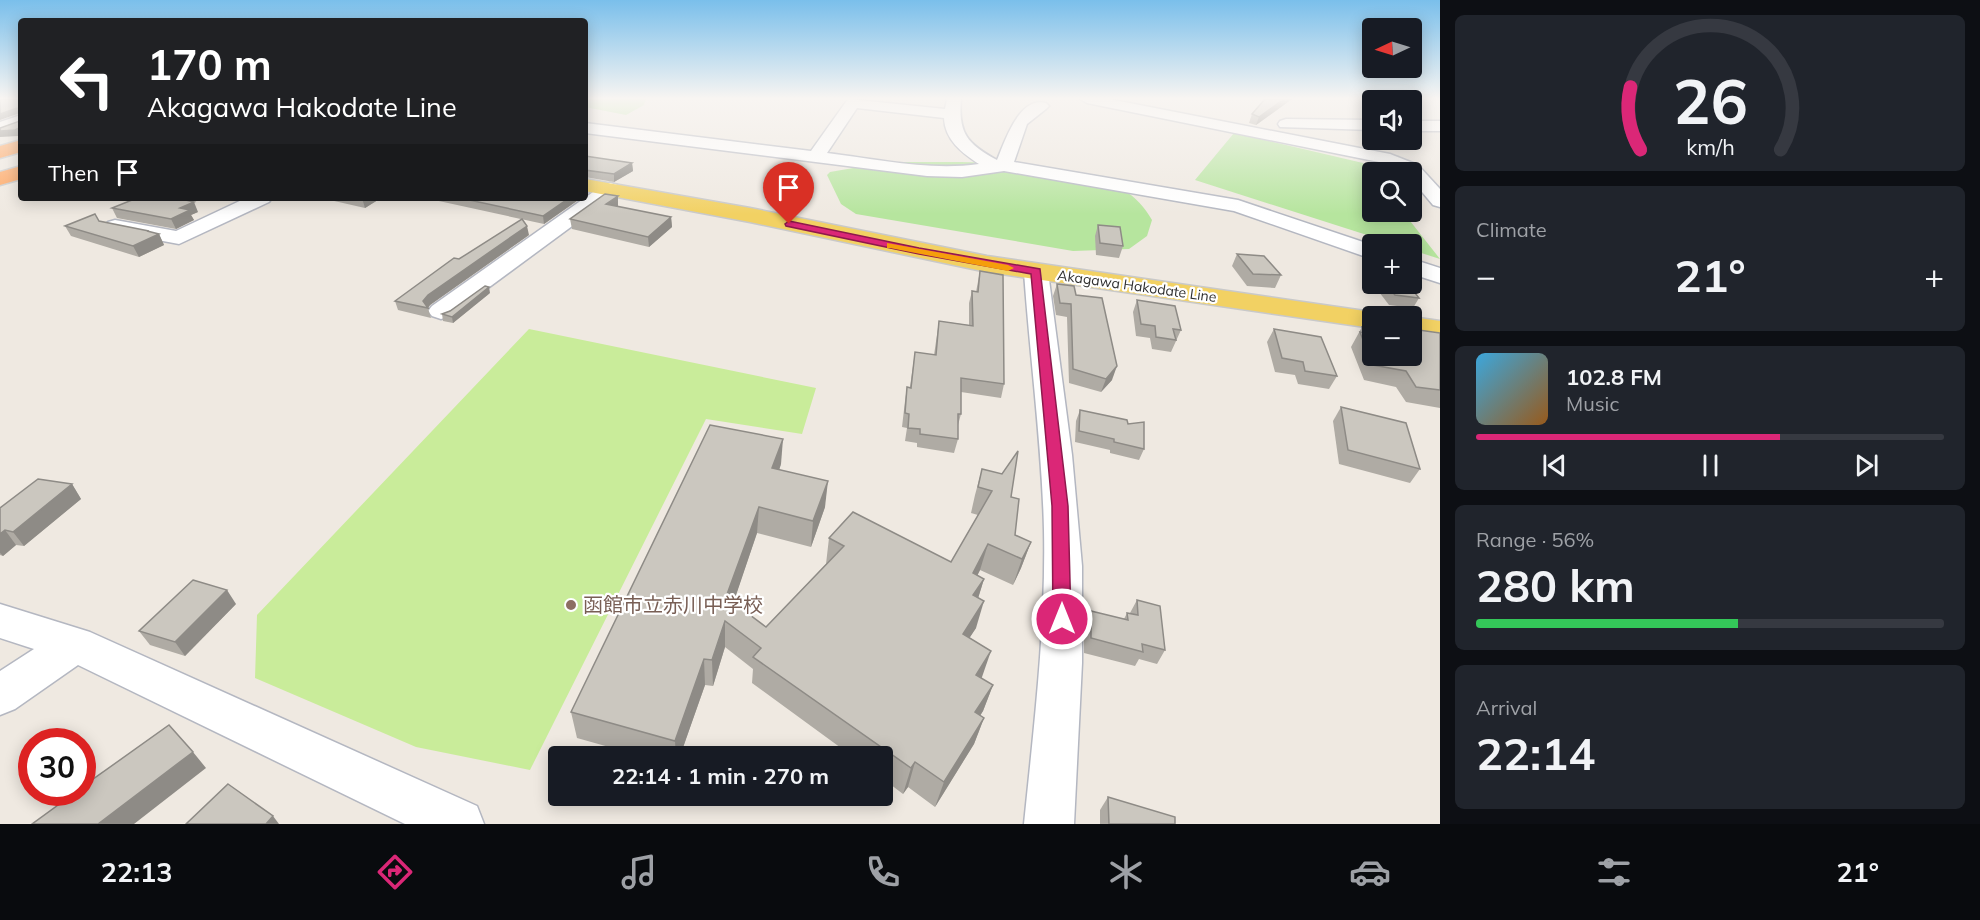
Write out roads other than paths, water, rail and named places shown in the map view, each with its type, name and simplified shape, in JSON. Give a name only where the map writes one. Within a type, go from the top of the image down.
[{"type":"highway","points":[[0,152],[18,147]]},
{"type":"highway","points":[[0,162],[18,156]]},
{"type":"highway","points":[[0,169],[18,164]]},
{"type":"highway","points":[[0,179],[18,173]]},
{"type":"main road","name":"Akagawa Hakodate Line","points":[[588,185],[1036,272],[1362,319]]},
{"type":"main road","points":[[1422,327],[1440,330]]},
{"type":"street","points":[[660,137],[927,171],[962,172],[1000,166]]},
{"type":"street","points":[[816,157],[829,137]]},
{"type":"street","points":[[957,137],[975,155],[1000,166],[1238,206],[1362,249]]},
{"type":"street","points":[[1000,166],[1013,137]]},
{"type":"street","points":[[1279,137],[1402,164],[1412,168],[1440,201]]},
{"type":"street","points":[[441,310],[610,189]]},
{"type":"street","points":[[112,225],[179,238],[256,201]]},
{"type":"street","points":[[1422,270],[1440,276]]},
{"type":"street","points":[[1036,272],[1060,506],[1063,564],[1062,638],[1049,824]]},
{"type":"street","points":[[0,621],[75,644],[459,824]]},
{"type":"street","points":[[0,695],[75,644]]},
{"type":"place","name":"函館市立赤川中学校","points":[[571,605]]}]
